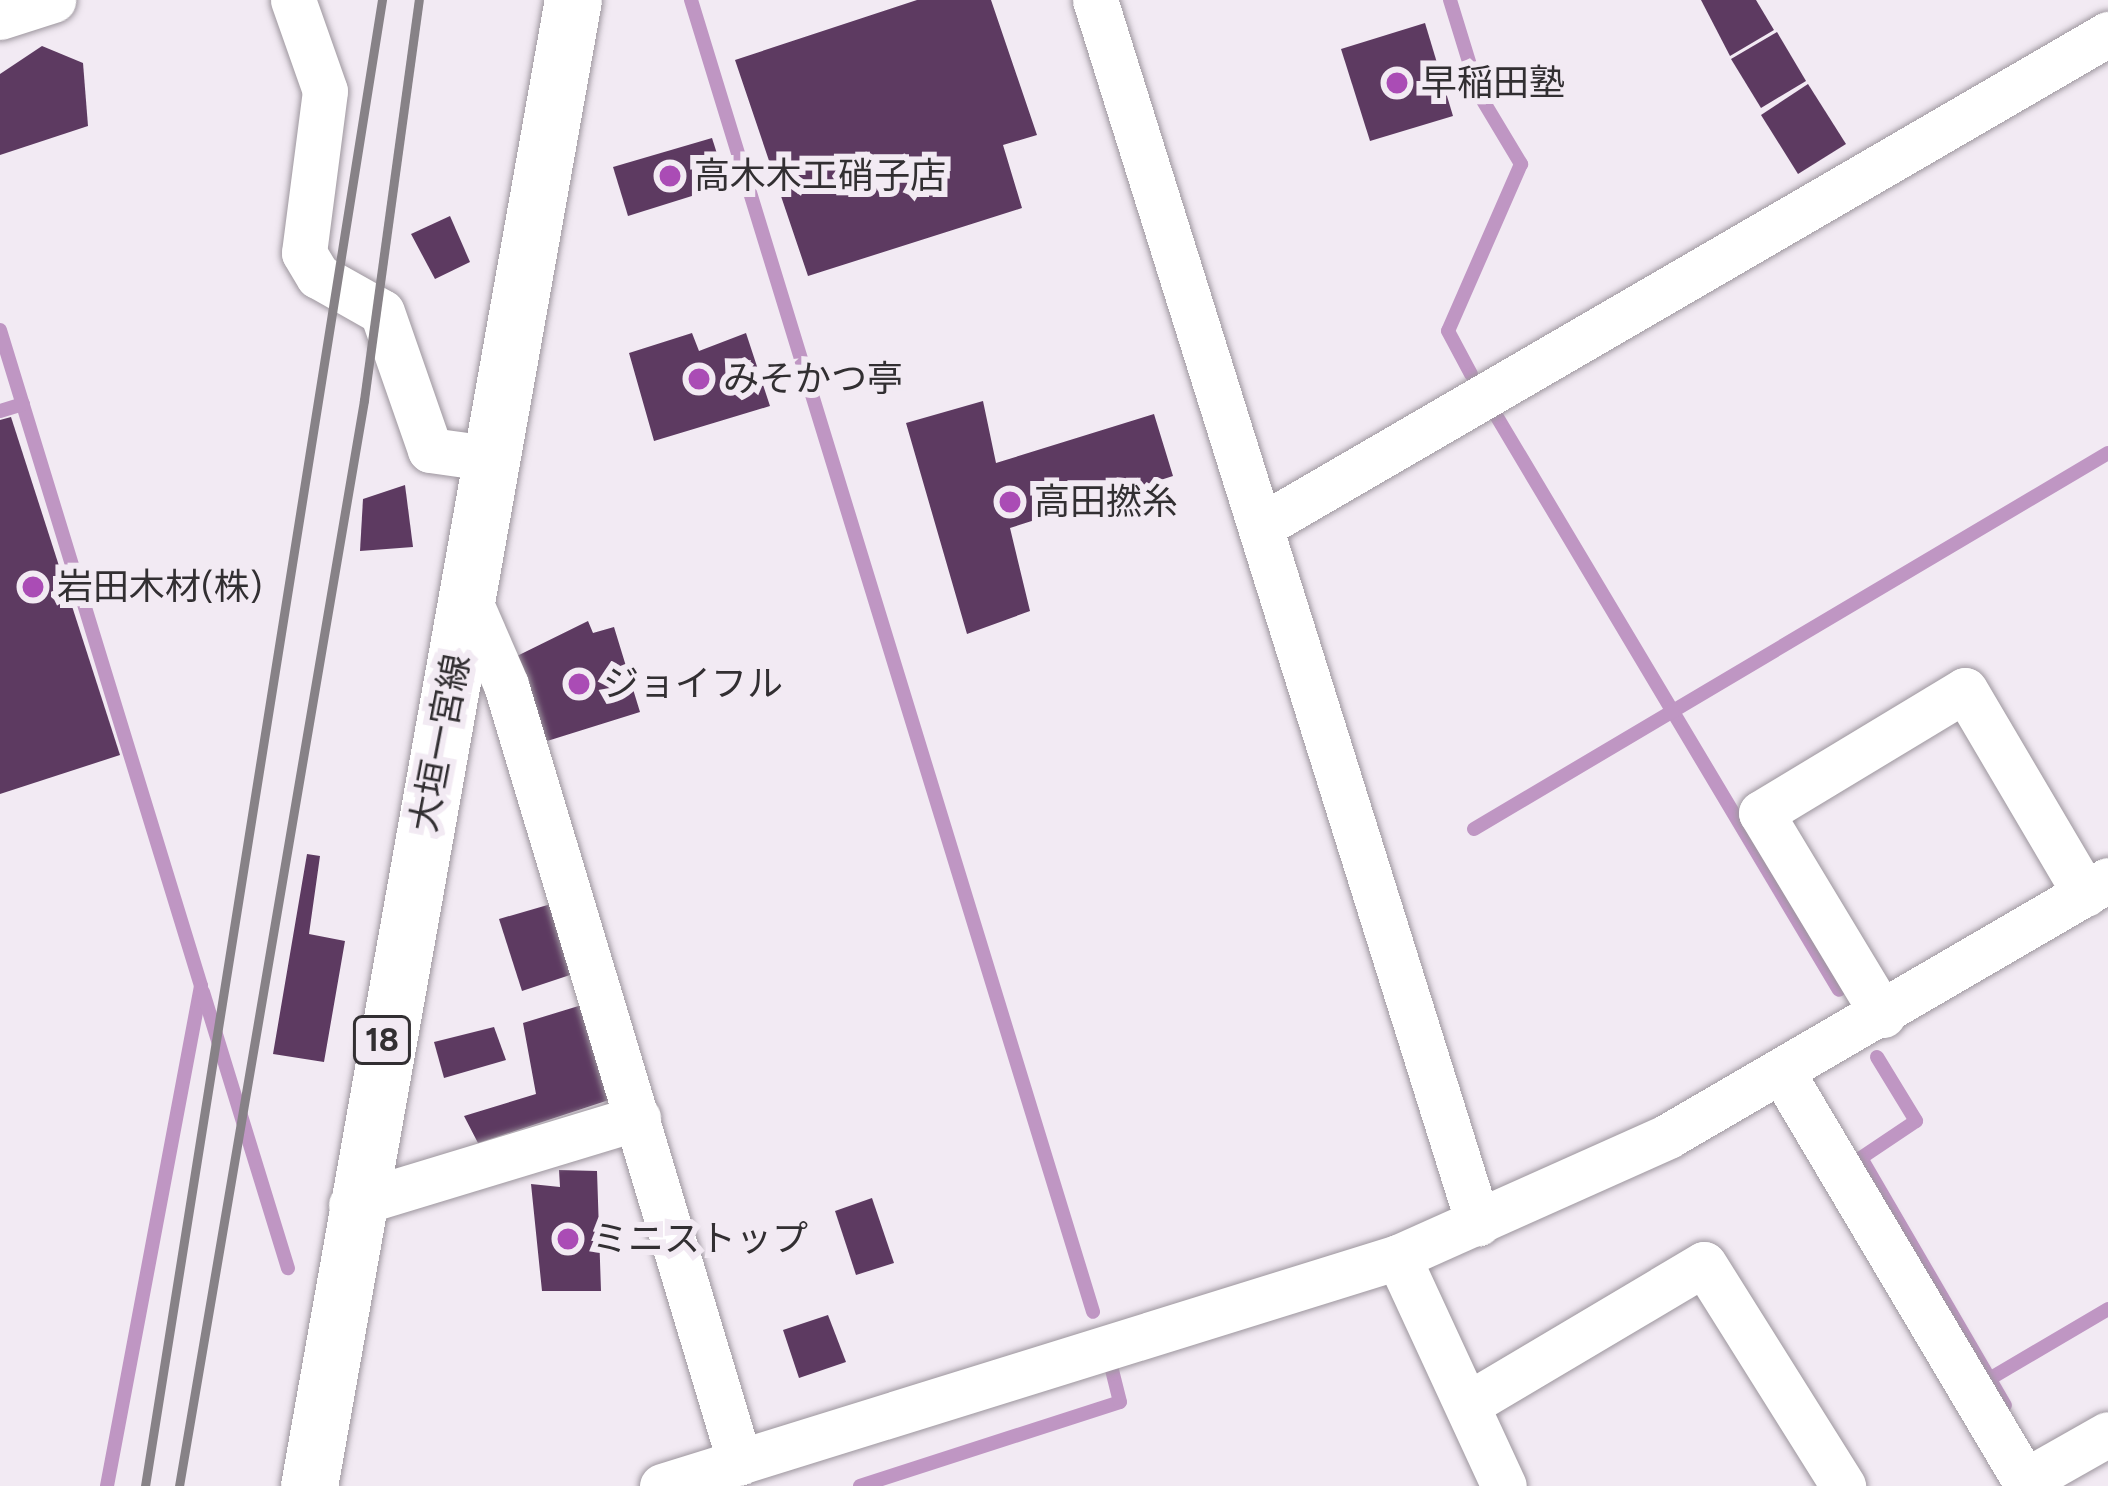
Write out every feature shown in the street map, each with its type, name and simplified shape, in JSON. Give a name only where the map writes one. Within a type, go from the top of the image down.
[{"type":"main road","name":"大垣一宮線","points":[[309,1486],[350,1205],[468,597],[488,458],[573,0]]},
{"type":"street","points":[[0,17],[52,0]]},
{"type":"street","points":[[293,0],[325,91],[304,253],[318,276],[382,312],[430,450],[488,458]]},
{"type":"street","points":[[1095,0],[1478,1223]]},
{"type":"street","points":[[1261,526],[2108,34]]},
{"type":"street","points":[[468,597],[506,685],[740,1463]]},
{"type":"street","points":[[662,1486],[1398,1257],[1478,1223],[1782,1072],[1883,1015],[2096,887],[1965,690],[1761,813],[1883,1015]]},
{"type":"street","points":[[1782,1072],[2027,1484],[2108,1433]]},
{"type":"street","points":[[350,1205],[638,1118]]},
{"type":"street","points":[[1398,1257],[1504,1486]]},
{"type":"street","points":[[1468,1404],[1704,1264],[1843,1486]]},
{"type":"building","points":[[917,0],[991,0],[1037,135],[1003,145],[1022,208],[808,276],[735,60]]},
{"type":"building","points":[[1701,0],[1756,0],[1774,30],[1730,56]]},
{"type":"building","name":"早稲田塾","points":[[1425,23],[1453,116],[1370,141],[1341,49]]},
{"type":"building","points":[[1777,32],[1806,81],[1761,108],[1731,59]]},
{"type":"building","points":[[42,46],[83,63],[88,126],[0,155],[0,74]]},
{"type":"building","points":[[1808,84],[1846,144],[1798,174],[1761,115]]},
{"type":"building","name":"高木木工硝子店","points":[[712,138],[727,185],[628,216],[613,167]]},
{"type":"building","points":[[450,216],[470,262],[435,279],[411,234]]},
{"type":"building","name":"みそかつ亭","points":[[692,333],[699,351],[746,333],[770,406],[654,441],[629,353]]},
{"type":"building","name":"高田撚糸","points":[[983,401],[996,463],[1154,414],[1173,476],[1010,528],[1030,611],[967,634],[906,423]]},
{"type":"building","name":"岩田木材(株)","points":[[11,417],[120,755],[0,794],[0,420]]},
{"type":"building","points":[[405,485],[413,547],[360,551],[363,499]]},
{"type":"building","name":"ジョイフル","points":[[588,621],[593,633],[614,627],[640,712],[544,742],[517,656]]},
{"type":"building","points":[[307,854],[320,856],[309,934],[345,941],[324,1062],[273,1054]]},
{"type":"building","points":[[551,904],[573,974],[522,991],[499,919]]},
{"type":"building","points":[[585,1004],[612,1099],[478,1143],[464,1116],[536,1094],[523,1023]]},
{"type":"building","points":[[494,1027],[506,1060],[444,1078],[434,1042]]},
{"type":"building","name":"ミニストップ","points":[[559,1170],[597,1171],[601,1291],[542,1291],[531,1184],[560,1187]]},
{"type":"building","points":[[872,1198],[894,1263],[856,1275],[835,1211]]},
{"type":"building","points":[[828,1315],[846,1362],[799,1378],[783,1330]]},
{"type":"waterway","points":[[691,0],[1093,1312]]},
{"type":"waterway","points":[[1450,0],[1479,94],[1521,164],[1448,331],[1471,374]]},
{"type":"waterway","points":[[0,330],[201,986],[107,1486]]},
{"type":"waterway","points":[[0,411],[23,404]]},
{"type":"waterway","points":[[1497,417],[1839,990]]},
{"type":"waterway","points":[[1474,829],[2108,453]]},
{"type":"waterway","points":[[203,992],[288,1268]]},
{"type":"waterway","points":[[1877,1057],[1916,1121],[1861,1158],[2005,1405]]},
{"type":"waterway","points":[[1991,1378],[2108,1309]]},
{"type":"waterway","points":[[860,1486],[1120,1402],[1111,1366]]},
{"type":"railway","points":[[145,1486],[382,0]]},
{"type":"railway","points":[[179,1486],[364,400],[419,0]]},
{"type":"place","name":"早稲田塾","points":[[1397,83]]},
{"type":"place","name":"高木木工硝子店","points":[[670,176]]},
{"type":"place","name":"みそかつ亭","points":[[699,379]]},
{"type":"place","name":"高田撚糸","points":[[1010,502]]},
{"type":"place","name":"岩田木材(株)","points":[[33,587]]},
{"type":"place","name":"ジョイフル","points":[[579,684]]},
{"type":"place","name":"ミニストップ","points":[[568,1239]]}]
